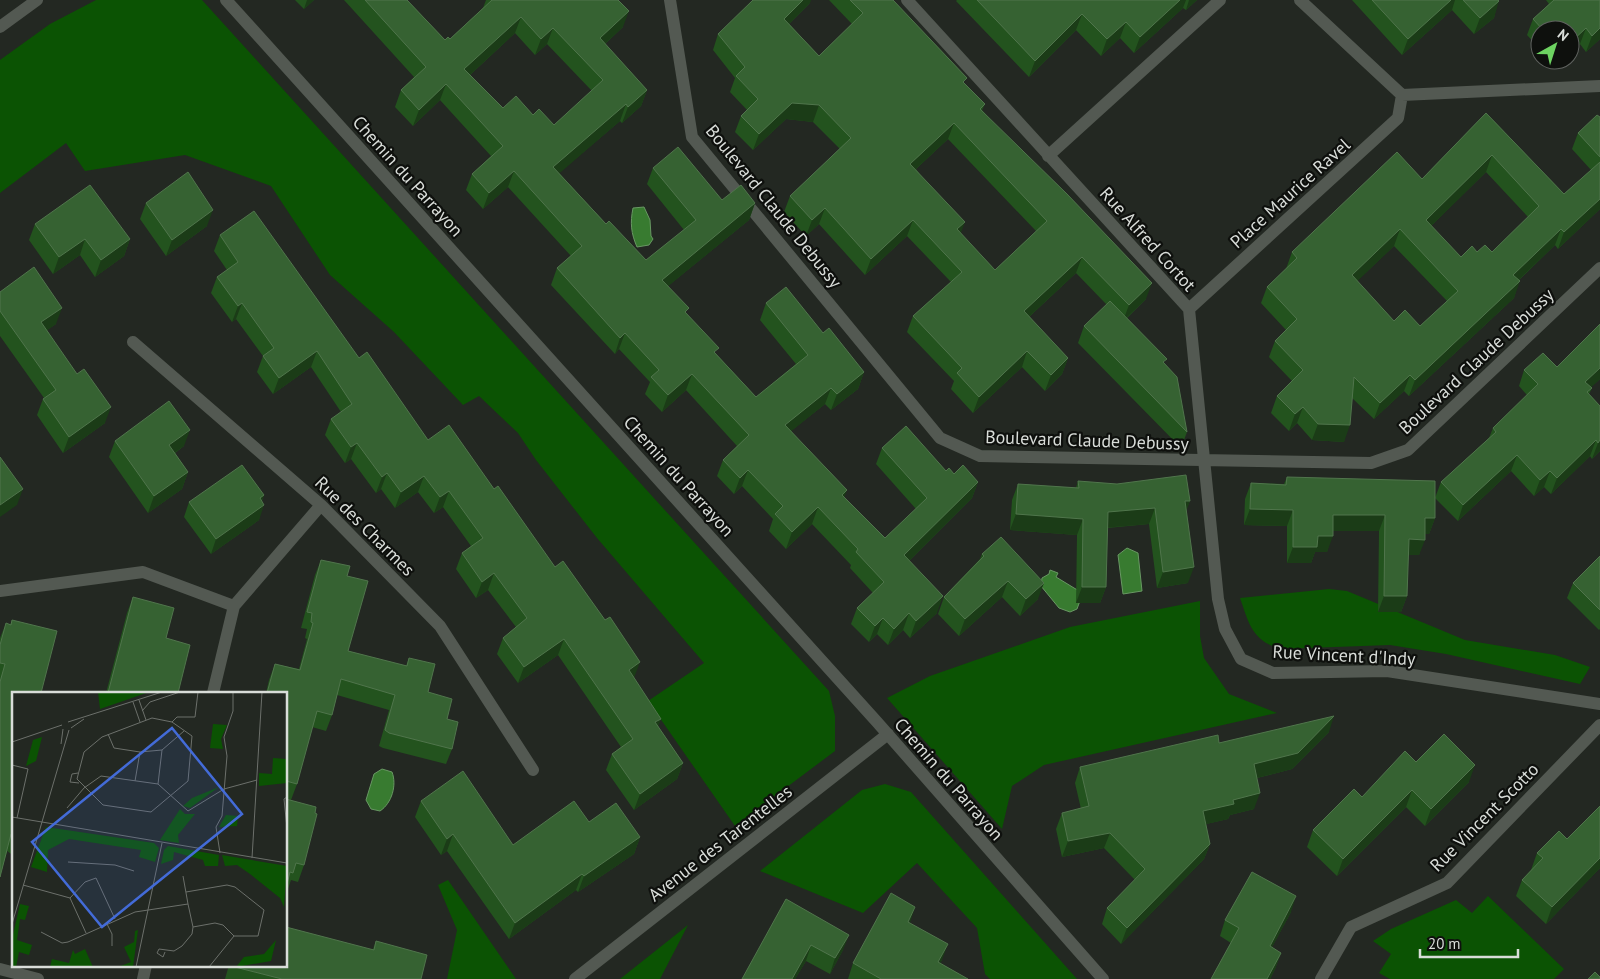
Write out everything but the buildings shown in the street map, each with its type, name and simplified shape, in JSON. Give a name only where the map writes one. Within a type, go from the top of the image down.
[{"type":"street","points":[[0,27],[38,0]]},
{"type":"street","name":"Chemin du Parrayon","points":[[226,0],[888,734],[1103,979]]},
{"type":"street","name":"Boulevard Claude Debussy","points":[[670,0],[692,137],[940,438],[980,456],[1371,463],[1408,450],[1600,268]]},
{"type":"street","name":"Rue Alfred Cortot","points":[[907,0],[1189,309],[1218,598]]},
{"type":"street","points":[[1048,156],[1220,0]]},
{"type":"street","points":[[1300,0],[1402,95],[1600,86]]},
{"type":"street","name":"Place Maurice Ravel","points":[[1189,309],[1398,118],[1402,95]]},
{"type":"street","name":"Rue des Charmes","points":[[133,342],[321,505],[440,626],[533,770]]},
{"type":"street","points":[[213,692],[234,606],[321,505]]},
{"type":"street","points":[[0,592],[143,572],[234,606]]},
{"type":"street","name":"Rue Vincent d'Indy","points":[[1218,598],[1225,629],[1241,659],[1273,673],[1387,671],[1600,704]]},
{"type":"street","name":"Rue Vincent Scotto","points":[[1321,979],[1351,927],[1447,883],[1600,725]]},
{"type":"street","name":"Avenue des Tarentelles","points":[[575,979],[888,734]]},
{"type":"street","points":[[143,979],[146,966]]},
{"type":"street","points":[[0,969],[38,979]]},
{"type":"shaded area","points":[[96,0],[202,0],[829,691],[835,716],[835,751],[735,826],[648,701],[704,663],[597,538],[536,460],[518,433],[479,396],[463,405],[394,332],[330,275],[271,186],[185,155],[85,171],[66,143],[0,193],[0,60],[50,24]]},
{"type":"shaded area","points":[[644,207],[650,220],[651,236],[653,239],[649,245],[637,247],[632,228],[633,208]]},
{"type":"shaded area","points":[[1127,548],[1138,553],[1142,591],[1123,594],[1118,555]]},
{"type":"shaded area","points":[[1050,570],[1058,573],[1056,577],[1079,591],[1081,598],[1077,609],[1070,612],[1059,608],[1041,586],[1042,578],[1049,574]]},
{"type":"shaded area","points":[[1329,589],[1347,591],[1465,640],[1555,655],[1590,667],[1580,684],[1446,654],[1390,645],[1280,649],[1257,636],[1249,623],[1240,598]]},
{"type":"shaded area","points":[[1200,601],[1200,636],[1204,658],[1229,694],[1277,713],[1044,765],[1012,786],[1002,829],[887,698],[930,676],[1070,627]]},
{"type":"shaded area","points":[[382,769],[392,772],[394,788],[388,803],[380,811],[371,809],[366,800],[374,774]]},
{"type":"shaded area","points":[[885,784],[911,792],[1077,979],[990,979],[985,974],[977,928],[917,863],[863,913],[760,871],[862,790]]},
{"type":"shaded area","points":[[448,880],[516,979],[447,979],[457,930],[438,885]]},
{"type":"shaded area","points":[[1488,896],[1564,969],[1554,979],[1390,979],[1379,973],[1391,954],[1373,941],[1391,929],[1456,900],[1472,913]]},
{"type":"shaded area","points":[[688,925],[660,979],[620,979]]}]
